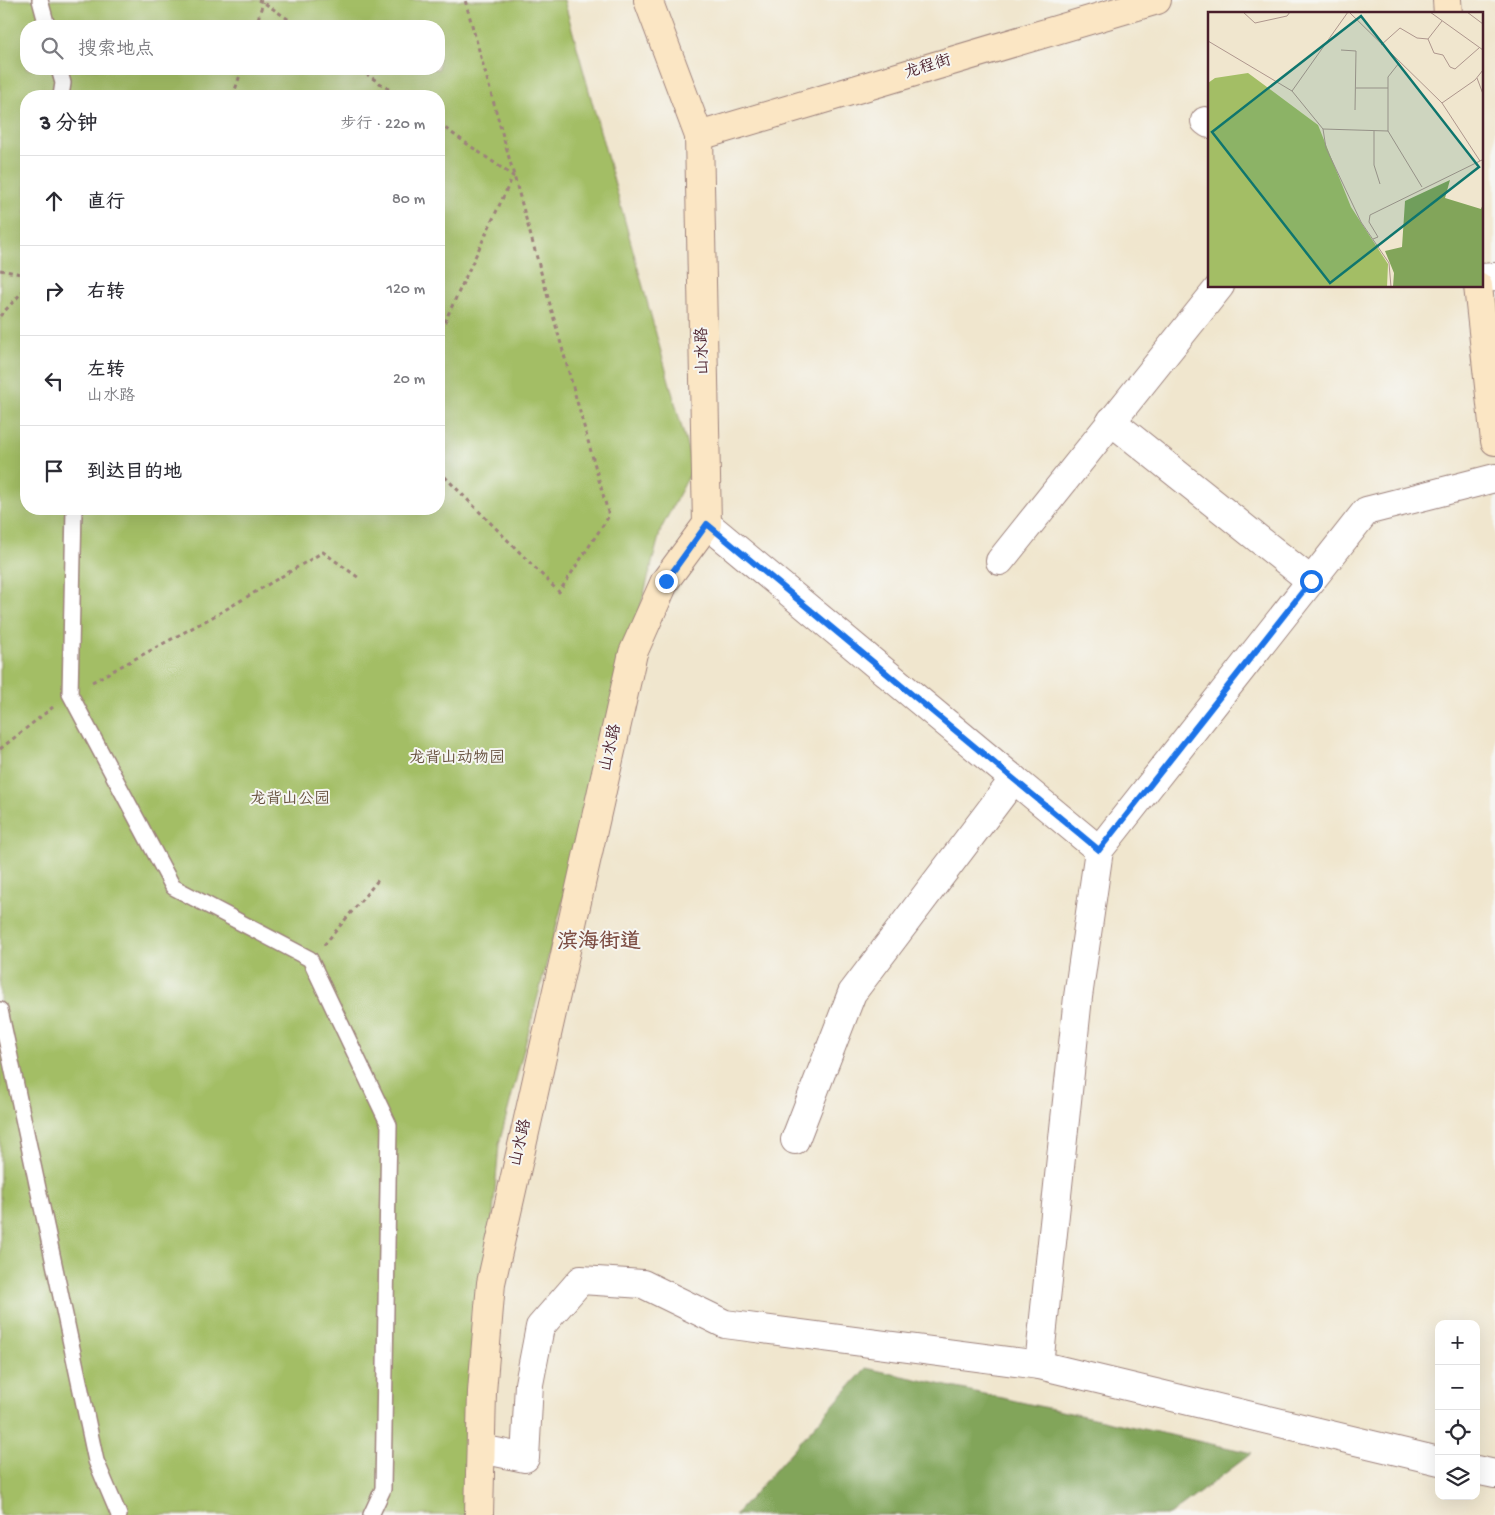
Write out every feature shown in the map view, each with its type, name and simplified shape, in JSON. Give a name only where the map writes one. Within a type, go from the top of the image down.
[{"type":"street","name":"山水路","points":[[479,1515],[482,1392],[491,1283],[633,653],[666,581],[707,524],[699,136],[648,0]]},
{"type":"street","name":"龙程街","points":[[699,136],[1157,0]]},
{"type":"street","points":[[1482,278],[1495,277]]},
{"type":"street","points":[[1000,561],[1218,288]]},
{"type":"street","points":[[1478,288],[1495,441]]},
{"type":"street","points":[[1111,421],[1311,581]]},
{"type":"street","points":[[1039,1365],[1078,997],[1099,850],[1366,511],[1495,478]]},
{"type":"street","points":[[707,524],[1099,850]]},
{"type":"street","points":[[796,1140],[852,992],[1014,779]]},
{"type":"street","points":[[481,1449],[525,1458],[528,1384],[540,1326],[581,1280],[643,1284],[725,1324],[1039,1365],[1435,1460]]},
{"type":"street","points":[[1480,1471],[1495,1474]]},
{"type":"lane","points":[[40,0],[45,20]]},
{"type":"lane","points":[[61,75],[63,83],[62,90]]},
{"type":"lane","points":[[74,515],[70,694],[172,887],[310,959],[389,1125],[383,1489],[371,1515]]},
{"type":"lane","points":[[0,1010],[96,1461],[119,1515]]},
{"type":"path","points":[[258,0],[264,2],[290,20]]},
{"type":"path","points":[[445,478],[559,592],[609,516],[465,0]]},
{"type":"path","points":[[258,20],[264,2]]},
{"type":"path","points":[[235,90],[240,75]]},
{"type":"path","points":[[368,75],[390,90]]},
{"type":"path","points":[[445,128],[513,176]]},
{"type":"path","points":[[445,321],[513,176]]},
{"type":"path","points":[[0,270],[20,274]]},
{"type":"path","points":[[0,316],[20,294]]},
{"type":"path","points":[[0,749],[70,694],[218,614],[323,552],[359,578]]},
{"type":"path","points":[[334,935],[379,879]]},
{"type":"green space","name":"龙背山公园","points":[[0,0],[564,0],[693,468],[661,529],[499,1144],[467,1515],[0,1515]]},
{"type":"green space","points":[[866,1368],[1252,1453],[1170,1515],[735,1515]]},
{"type":"district","name":"滨海街道","points":[[599,943]]},
{"type":"route","points":[[666,581],[707,524],[1099,850],[1311,581]]},
{"type":"park label","name":"龙背山动物园","points":[[457,759]]}]
